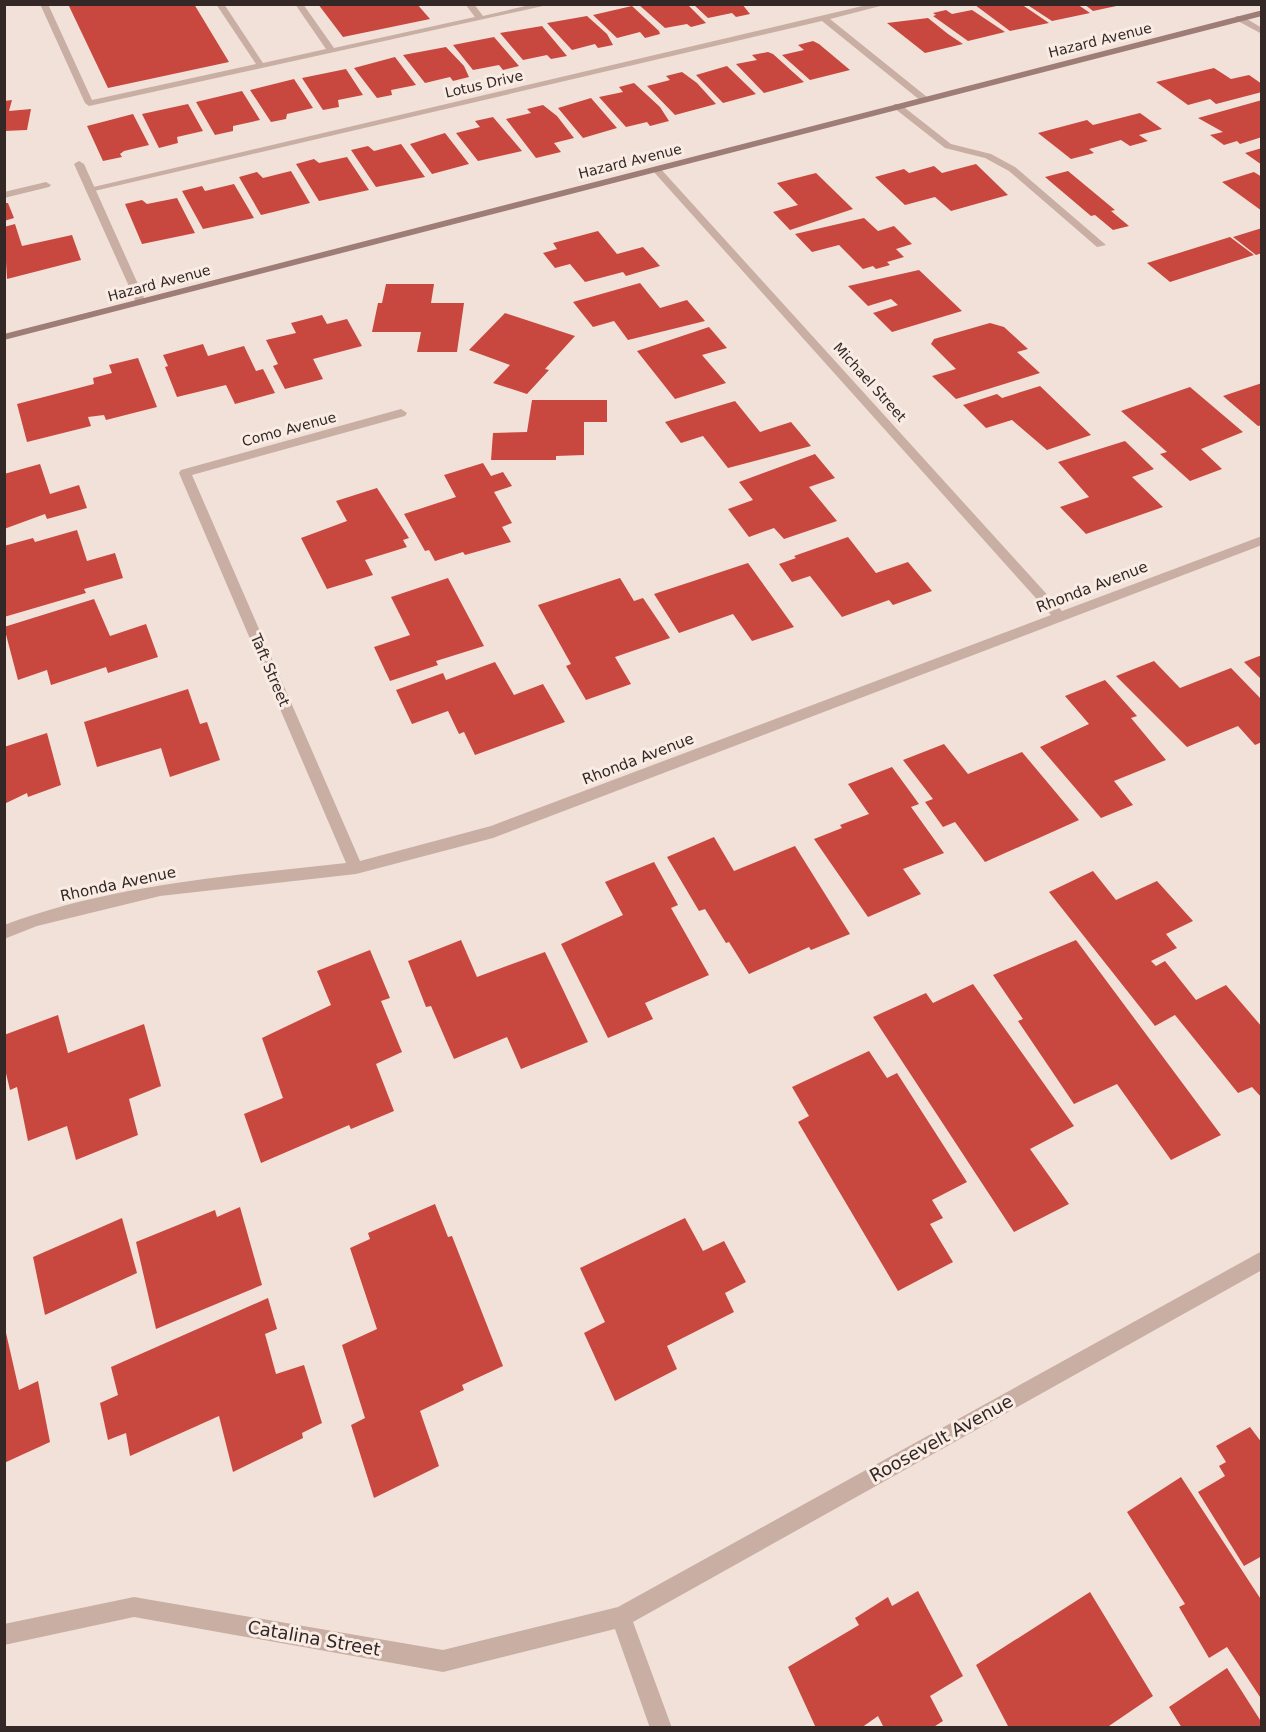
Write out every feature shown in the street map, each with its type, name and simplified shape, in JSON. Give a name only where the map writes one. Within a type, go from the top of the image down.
[{"type":"street","points":[[44,4],[89,103],[548,4]]},
{"type":"street","points":[[220,4],[261,66]]},
{"type":"street","points":[[299,4],[332,51]]},
{"type":"street","points":[[469,4],[482,19]]},
{"type":"street","name":"Lotus Drive","points":[[90,189],[884,4]]},
{"type":"street","name":"Hazard Avenue","points":[[4,337],[1262,12]]},
{"type":"street","points":[[824,18],[924,99]]},
{"type":"street","points":[[1239,18],[1262,32]]},
{"type":"street","points":[[897,106],[948,146],[988,156],[1012,170],[1101,245]]},
{"type":"street","points":[[79,164],[141,302]]},
{"type":"street","name":"Michael Street","points":[[656,168],[1060,616]]},
{"type":"street","points":[[4,195],[46,185]]},
{"type":"street","name":"Como Avenue","points":[[185,473],[401,413]]},
{"type":"street","name":"Taft Street","points":[[185,473],[356,868]]},
{"type":"street","name":"Rhonda Avenue","points":[[4,932],[36,920],[160,890],[356,868],[493,832],[1262,540]]},
{"type":"street","name":"Roosevelt Avenue","points":[[621,1617],[1262,1260]]},
{"type":"street","name":"Catalina Street","points":[[4,1635],[134,1607],[443,1660],[621,1617]]},
{"type":"street","points":[[621,1617],[661,1728]]},
{"type":"building","points":[[68,4],[194,4],[229,62],[108,88]]},
{"type":"building","points":[[318,4],[417,4],[430,19],[343,37]]},
{"type":"building","points":[[638,4],[687,4],[706,23],[691,27],[687,24],[665,28]]},
{"type":"building","points":[[693,4],[742,4],[750,14],[736,17],[732,13],[708,18]]},
{"type":"building","points":[[1021,4],[1049,23],[1010,31],[975,5]]},
{"type":"building","points":[[1026,4],[1077,4],[1090,13],[1052,21]]},
{"type":"building","points":[[1084,4],[1120,4],[1121,5],[1093,11]]},
{"type":"building","points":[[632,6],[660,34],[645,38],[640,32],[617,38],[593,15]]},
{"type":"building","points":[[946,10],[952,14],[972,10],[1005,32],[968,41],[933,16],[936,15],[933,13]]},
{"type":"building","points":[[587,16],[607,34],[613,45],[598,48],[595,44],[572,50],[547,23]]},
{"type":"building","points":[[928,18],[963,44],[925,53],[887,23]]},
{"type":"building","points":[[542,26],[567,56],[551,59],[547,55],[523,60],[500,33]]},
{"type":"building","points":[[494,37],[519,66],[503,70],[499,65],[473,70],[453,45]]},
{"type":"building","points":[[813,41],[850,70],[810,80],[782,55],[804,50],[798,45]]},
{"type":"building","points":[[446,47],[464,66],[469,77],[453,81],[450,77],[425,83],[403,55]]},
{"type":"building","points":[[768,52],[804,82],[764,93],[736,64],[757,60],[752,55]]},
{"type":"building","points":[[395,57],[416,85],[391,90],[392,95],[377,98],[354,68]]},
{"type":"building","points":[[727,66],[756,94],[723,103],[696,75]]},
{"type":"building","points":[[1214,68],[1231,79],[1249,75],[1262,84],[1262,92],[1216,104],[1210,99],[1188,105],[1156,82]]},
{"type":"building","points":[[346,69],[363,95],[338,100],[339,107],[323,110],[302,78]]},
{"type":"building","points":[[682,72],[697,83],[716,104],[675,115],[647,86],[670,80],[666,76]]},
{"type":"building","points":[[294,79],[313,108],[287,114],[286,119],[271,122],[250,90]]},
{"type":"building","points":[[634,83],[660,107],[669,121],[650,126],[647,122],[626,127],[599,97],[623,92],[619,87]]},
{"type":"building","points":[[242,91],[260,120],[233,126],[233,131],[215,135],[196,102]]},
{"type":"building","points":[[591,98],[617,128],[583,138],[558,108]]},
{"type":"building","points":[[12,100],[9,111],[31,109],[27,130],[4,131],[4,101]]},
{"type":"building","points":[[1262,100],[1262,137],[1240,144],[1237,141],[1224,145],[1210,135],[1223,132],[1198,118]]},
{"type":"building","points":[[188,104],[203,131],[177,137],[178,143],[159,148],[142,114]]},
{"type":"building","points":[[543,105],[557,116],[574,138],[554,143],[561,152],[536,158],[506,119],[531,113],[527,109]]},
{"type":"building","points":[[1140,113],[1162,129],[1139,135],[1148,141],[1130,146],[1121,140],[1089,149],[1094,153],[1071,159],[1038,133],[1087,120],[1093,125]]},
{"type":"building","points":[[133,114],[149,145],[124,151],[120,154],[122,157],[103,161],[87,126]]},
{"type":"building","points":[[493,117],[522,151],[478,161],[456,133],[480,127],[475,121]]},
{"type":"building","points":[[445,133],[469,164],[432,174],[410,144]]},
{"type":"building","points":[[401,144],[425,177],[376,187],[351,150],[368,146],[374,151]]},
{"type":"building","points":[[1262,148],[1262,165],[1245,153]]},
{"type":"building","points":[[347,157],[369,190],[319,201],[296,164],[314,159],[319,163]]},
{"type":"building","points":[[976,164],[1008,195],[951,211],[935,197],[905,205],[875,177],[904,169],[909,173],[934,166],[942,173]]},
{"type":"building","points":[[291,171],[310,203],[261,215],[239,177],[257,172],[263,178]]},
{"type":"building","points":[[1068,171],[1115,210],[1111,211],[1129,226],[1113,230],[1095,215],[1091,216],[1045,177]]},
{"type":"building","points":[[1254,172],[1262,177],[1262,211],[1222,182]]},
{"type":"building","points":[[816,173],[853,209],[790,230],[773,212],[798,205],[777,183]]},
{"type":"building","points":[[234,184],[254,218],[203,229],[182,191],[202,186],[205,191]]},
{"type":"building","points":[[177,198],[195,233],[142,244],[125,204],[142,200],[147,204]]},
{"type":"building","points":[[4,203],[8,203],[14,218],[4,221]]},
{"type":"building","points":[[864,218],[878,231],[894,226],[912,244],[896,249],[904,257],[887,262],[890,265],[876,269],[873,266],[863,269],[839,245],[812,252],[795,234]]},
{"type":"building","points":[[15,224],[22,246],[72,235],[81,260],[7,279],[4,227]]},
{"type":"building","points":[[1262,228],[1262,253],[1256,255],[1233,237]]},
{"type":"building","points":[[598,231],[617,254],[643,247],[660,266],[626,276],[623,272],[585,282],[570,264],[555,268],[543,253],[557,249],[553,243]]},
{"type":"building","points":[[1230,237],[1254,255],[1170,282],[1147,263]]},
{"type":"building","points":[[919,270],[962,311],[892,332],[873,313],[898,305],[891,299],[868,306],[848,286]]},
{"type":"building","points":[[640,283],[660,308],[687,300],[705,321],[628,340],[614,321],[593,327],[573,302]]},
{"type":"building","points":[[386,284],[434,284],[431,303],[464,303],[457,352],[417,352],[421,332],[372,332],[378,303],[382,303]]},
{"type":"building","points":[[505,313],[575,336],[545,369],[549,370],[527,394],[493,383],[510,365],[469,350]]},
{"type":"building","points":[[322,315],[327,324],[347,319],[362,346],[313,359],[323,379],[285,389],[273,366],[278,364],[266,340],[296,333],[291,323]]},
{"type":"building","points":[[990,323],[1004,327],[1028,349],[1017,352],[1040,373],[956,399],[932,376],[956,369],[931,344],[934,339]]},
{"type":"building","points":[[709,327],[727,348],[702,355],[726,383],[675,399],[637,351]]},
{"type":"building","points":[[203,344],[208,356],[244,346],[256,371],[263,369],[275,393],[235,404],[226,385],[177,397],[165,367],[168,366],[163,355]]},
{"type":"building","points":[[138,358],[157,407],[106,420],[104,415],[88,417],[91,426],[27,442],[17,404],[94,384],[93,378],[112,373],[109,365]]},
{"type":"building","points":[[1262,383],[1262,425],[1258,426],[1223,396]]},
{"type":"building","points":[[1040,386],[1091,435],[1047,450],[1012,420],[986,428],[963,405],[997,394],[1002,398]]},
{"type":"building","points":[[1190,387],[1243,432],[1201,449],[1222,469],[1190,481],[1160,454],[1167,452],[1121,411]]},
{"type":"building","points":[[532,400],[607,400],[607,422],[584,422],[584,455],[556,456],[556,460],[491,460],[493,433],[527,432]]},
{"type":"building","points":[[735,401],[760,432],[791,422],[811,446],[728,468],[703,436],[681,443],[665,422]]},
{"type":"building","points":[[1125,441],[1154,469],[1132,477],[1163,507],[1086,534],[1060,507],[1089,497],[1058,462]]},
{"type":"building","points":[[815,454],[835,478],[809,487],[837,521],[784,539],[774,528],[749,537],[728,509],[753,500],[739,482]]},
{"type":"building","points":[[483,463],[491,476],[503,472],[512,486],[494,492],[512,523],[502,527],[511,542],[465,555],[463,552],[435,561],[429,550],[425,551],[404,514],[456,497],[444,475]]},
{"type":"building","points":[[40,464],[50,494],[79,485],[87,508],[47,519],[45,514],[4,529],[4,474]]},
{"type":"building","points":[[377,488],[409,538],[403,540],[407,547],[365,560],[373,575],[327,589],[301,538],[347,521],[336,501]]},
{"type":"building","points":[[77,530],[87,561],[115,553],[123,578],[84,589],[86,593],[4,617],[4,546],[33,538],[35,542]]},
{"type":"building","points":[[848,537],[876,573],[908,562],[932,591],[893,605],[889,600],[842,617],[810,576],[792,582],[779,564],[796,558],[794,556]]},
{"type":"building","points":[[748,563],[794,627],[752,641],[733,614],[679,633],[654,594]]},
{"type":"building","points":[[448,578],[484,646],[436,661],[438,665],[390,681],[374,647],[410,635],[391,597]]},
{"type":"building","points":[[620,578],[634,601],[643,598],[670,638],[615,657],[631,684],[586,700],[566,666],[571,664],[538,605]]},
{"type":"building","points":[[94,599],[110,636],[146,624],[158,657],[108,673],[106,667],[51,685],[47,670],[18,680],[4,627]]},
{"type":"building","points":[[1262,655],[1262,680],[1244,662]]},
{"type":"building","points":[[1154,661],[1180,688],[1231,668],[1262,700],[1262,742],[1255,745],[1238,726],[1187,747],[1116,676]]},
{"type":"building","points":[[495,662],[514,695],[543,684],[565,722],[475,755],[464,732],[459,734],[448,711],[412,724],[396,690],[443,673],[446,680]]},
{"type":"building","points":[[1105,680],[1137,716],[1131,718],[1166,760],[1114,781],[1133,805],[1101,818],[1040,747],[1089,724],[1065,696]]},
{"type":"building","points":[[188,689],[200,724],[207,722],[220,760],[170,777],[161,748],[97,767],[84,722]]},
{"type":"building","points":[[47,733],[61,785],[28,797],[27,793],[4,804],[4,747]]},
{"type":"building","points":[[944,744],[968,774],[1022,752],[1079,820],[985,862],[955,822],[943,827],[925,802],[933,799],[903,760]]},
{"type":"building","points":[[892,767],[919,804],[911,807],[944,853],[903,869],[921,894],[868,917],[814,839],[842,828],[840,825],[869,814],[848,784]]},
{"type":"building","points":[[714,837],[734,871],[795,846],[850,934],[811,950],[809,947],[749,974],[705,909],[699,911],[667,857]]},
{"type":"building","points":[[654,862],[678,905],[671,908],[709,975],[645,1003],[653,1019],[608,1038],[561,944],[623,915],[605,882]]},
{"type":"building","points":[[1093,871],[1116,900],[1157,881],[1193,921],[1166,934],[1177,948],[1151,961],[1156,966],[1165,961],[1196,1000],[1226,985],[1262,1027],[1262,1098],[1252,1087],[1238,1093],[1175,1015],[1155,1026],[1049,892]]},
{"type":"building","points":[[461,940],[477,977],[545,952],[588,1042],[521,1069],[507,1037],[454,1059],[431,1006],[426,1007],[408,961]]},
{"type":"building","points":[[1076,940],[1221,1135],[1171,1160],[1117,1084],[1074,1104],[1018,1021],[1023,1019],[993,975]]},
{"type":"building","points":[[370,950],[390,998],[381,1001],[402,1052],[376,1064],[394,1111],[351,1129],[349,1125],[261,1163],[244,1114],[283,1098],[262,1038],[331,1005],[317,971]]},
{"type":"building","points":[[973,984],[1074,1126],[1030,1149],[1069,1204],[1014,1232],[873,1017],[926,993],[933,1003]]},
{"type":"building","points":[[58,1015],[68,1053],[144,1024],[161,1086],[129,1099],[138,1135],[76,1160],[67,1126],[28,1141],[17,1087],[10,1090],[4,1065],[4,1035]]},
{"type":"building","points":[[869,1051],[887,1078],[897,1073],[967,1182],[932,1200],[943,1218],[930,1224],[953,1262],[898,1291],[798,1122],[809,1116],[792,1087]]},
{"type":"building","points":[[435,1204],[448,1237],[452,1236],[503,1366],[462,1385],[464,1390],[420,1411],[439,1466],[374,1498],[351,1425],[365,1418],[342,1345],[377,1329],[350,1248],[370,1239],[368,1233]]},
{"type":"building","points":[[240,1207],[262,1285],[156,1329],[136,1242],[215,1210],[217,1217]]},
{"type":"building","points":[[122,1218],[137,1273],[45,1315],[33,1257]]},
{"type":"building","points":[[685,1218],[703,1251],[724,1241],[746,1282],[725,1293],[734,1312],[667,1346],[677,1369],[615,1401],[584,1333],[605,1322],[580,1268]]},
{"type":"building","points":[[268,1298],[277,1329],[265,1334],[276,1374],[304,1365],[322,1423],[302,1433],[303,1438],[233,1472],[219,1416],[130,1456],[126,1433],[108,1440],[100,1403],[118,1395],[111,1367]]},
{"type":"building","points":[[4,1324],[19,1390],[38,1381],[50,1442],[4,1463]]},
{"type":"building","points":[[1250,1427],[1262,1443],[1262,1556],[1244,1566],[1198,1492],[1225,1476],[1219,1466],[1226,1462],[1216,1446]]},
{"type":"building","points":[[1181,1477],[1262,1601],[1262,1700],[1227,1647],[1209,1658],[1179,1607],[1185,1604],[1127,1512]]},
{"type":"building","points":[[918,1591],[963,1676],[930,1696],[943,1721],[932,1728],[884,1728],[878,1716],[861,1728],[816,1728],[788,1667],[859,1625],[855,1618],[888,1597],[892,1606]]},
{"type":"building","points":[[1090,1592],[1153,1696],[1106,1728],[1009,1728],[976,1665]]},
{"type":"building","points":[[1227,1668],[1262,1723],[1262,1728],[1182,1728],[1169,1707]]}]
